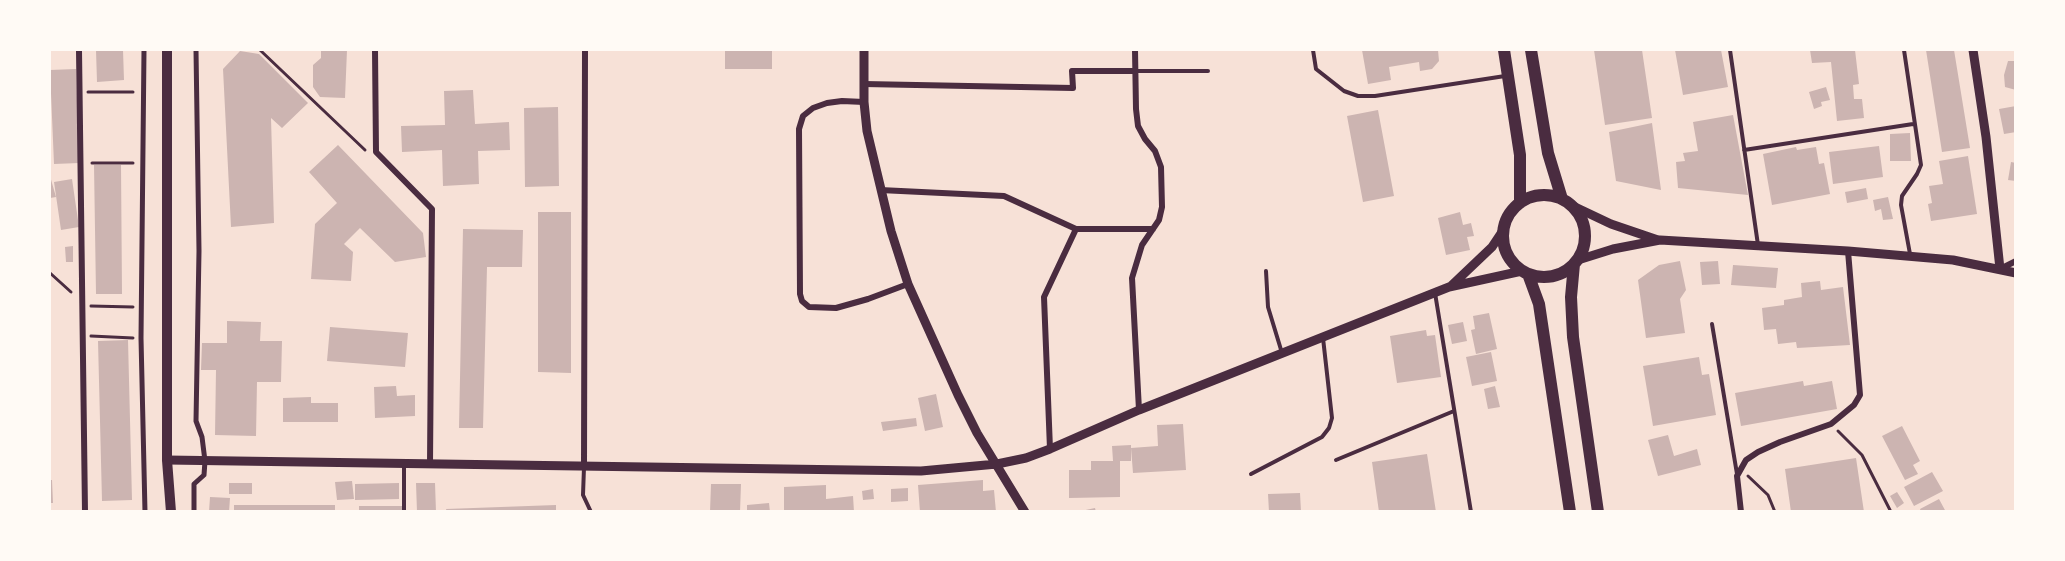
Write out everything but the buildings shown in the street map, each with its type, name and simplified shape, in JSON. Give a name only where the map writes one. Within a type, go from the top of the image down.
[{"type":"main road","points":[[167,50],[167,460],[171,512]]},
{"type":"main road","points":[[1504,50],[1520,155],[1520,203]]},
{"type":"main road","points":[[1531,50],[1548,153],[1568,203],[1579,214],[1586,232],[1572,283],[1571,316],[1598,512]]},
{"type":"main road","points":[[1568,203],[1541,195],[1530,198],[1512,210],[1504,229],[1505,248],[1509,257],[1525,272],[1539,304],[1570,512]]},
{"type":"main road","points":[[1525,272],[1540,277],[1553,276],[1564,272],[1576,262]]},
{"type":"street","points":[[79,50],[85,512]]},
{"type":"street","points":[[144,50],[141,338],[145,512]]},
{"type":"street","points":[[194,512],[194,484],[204,475],[202,436],[196,421],[199,251],[196,50]]},
{"type":"street","points":[[375,50],[376,152],[432,209],[430,464]]},
{"type":"street","points":[[584,467],[585,50]]},
{"type":"street","points":[[864,50],[864,102],[867,132],[880,190],[908,284],[977,433],[1024,512]]},
{"type":"street","points":[[1135,50],[1138,126],[1144,139],[1155,151],[1161,167],[1162,207],[1159,220],[1142,245],[1132,278],[1140,410]]},
{"type":"street","points":[[1973,50],[1986,137],[2000,269]]},
{"type":"street","points":[[864,84],[1073,88],[1072,71],[1136,71]]},
{"type":"street","points":[[864,102],[834,102],[813,108],[804,116],[799,129],[800,294],[802,301],[809,307],[836,308],[908,284]]},
{"type":"street","points":[[880,190],[1004,196],[1076,229],[1154,229]]},
{"type":"street","points":[[1568,203],[1611,224],[1660,240]]},
{"type":"street","points":[[1050,449],[1044,297],[1076,229]]},
{"type":"street","points":[[1449,287],[1492,247],[1504,229]]},
{"type":"street","points":[[1576,262],[1613,249],[1660,240],[1910,256],[1953,260],[2016,273]]},
{"type":"street","points":[[1741,512],[1738,473],[1746,460],[1758,452],[1831,424],[1854,405],[1860,395],[1848,251]]},
{"type":"street","points":[[2000,269],[2016,261]]},
{"type":"street","points":[[167,460],[921,471],[997,464],[1026,458],[1050,449],[1140,410],[1449,287],[1525,272]]},
{"type":"lane","points":[[1313,50],[1316,69],[1344,91],[1358,96],[1375,96],[1508,75]]},
{"type":"lane","points":[[1730,50],[1758,246]]},
{"type":"lane","points":[[1904,50],[1913,124],[1921,165],[1902,195],[1901,205],[1910,256]]},
{"type":"lane","points":[[1136,71],[1208,71]]},
{"type":"lane","points":[[1744,150],[1913,124]]},
{"type":"lane","points":[[1266,271],[1268,307],[1282,354]]},
{"type":"lane","points":[[1435,293],[1471,512]]},
{"type":"lane","points":[[1712,324],[1738,473]]},
{"type":"lane","points":[[1251,474],[1323,437],[1329,428],[1332,417],[1323,337]]},
{"type":"lane","points":[[1336,460],[1454,411]]},
{"type":"lane","points":[[404,464],[404,512]]},
{"type":"lane","points":[[584,467],[583,495],[591,512]]},
{"type":"path","points":[[260,50],[365,150],[376,152]]},
{"type":"path","points":[[80,92],[144,92]]},
{"type":"path","points":[[81,163],[144,163]]},
{"type":"path","points":[[50,273],[83,304],[142,307]]},
{"type":"path","points":[[83,336],[141,338]]},
{"type":"path","points":[[1831,424],[1862,455],[1891,512]]},
{"type":"path","points":[[1738,473],[1755,482],[1768,495],[1775,512]]}]
